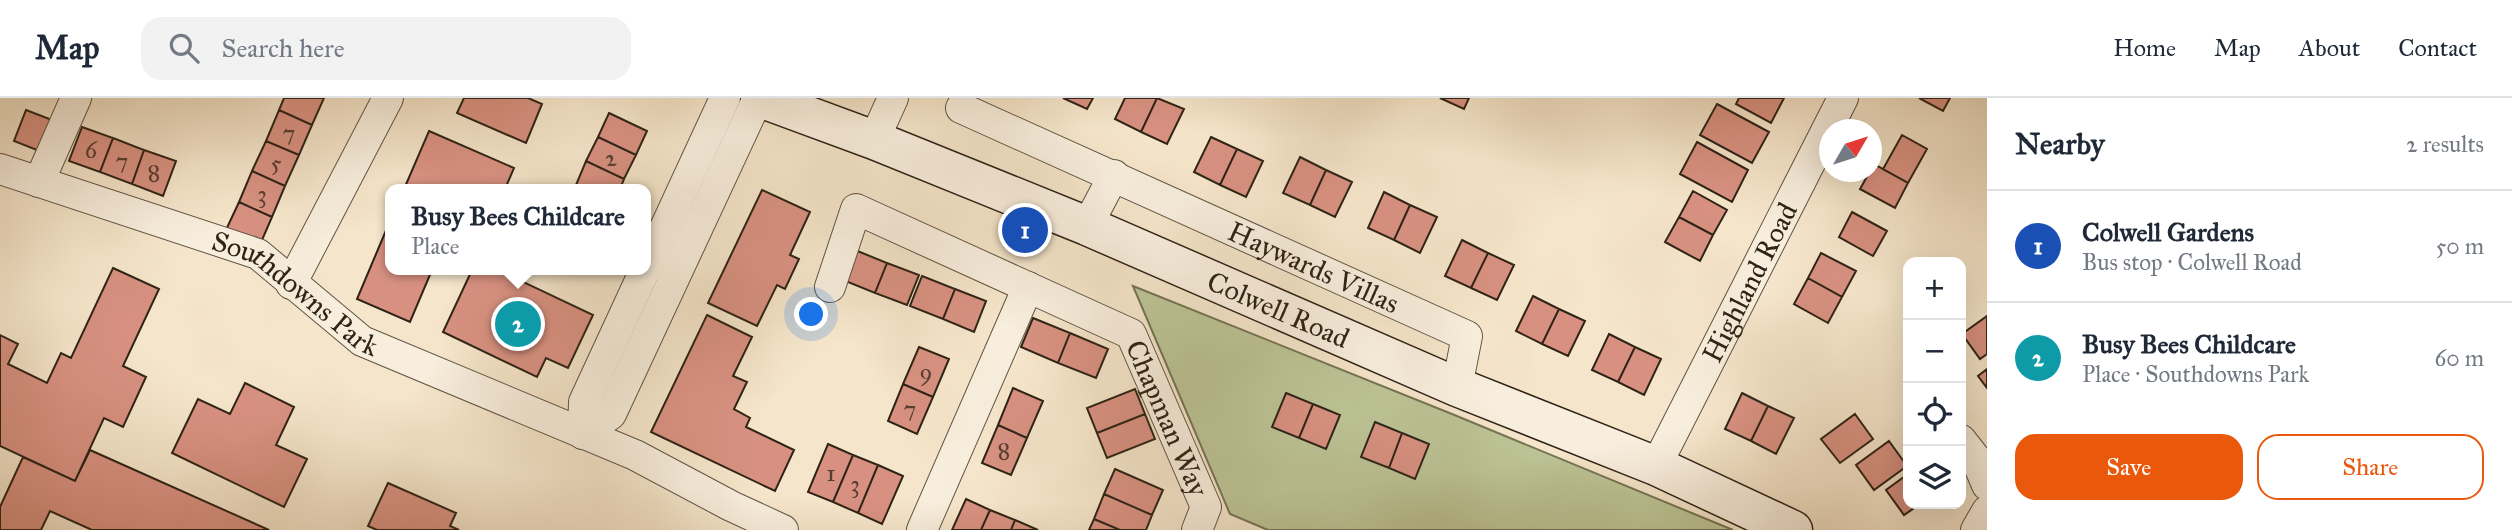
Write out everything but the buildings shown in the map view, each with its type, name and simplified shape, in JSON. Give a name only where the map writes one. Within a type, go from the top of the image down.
[{"type":"street","points":[[38,182],[76,98]]},
{"type":"street","points":[[291,284],[388,98]]},
{"type":"street","points":[[651,258],[725,98]]},
{"type":"street","points":[[583,434],[611,414],[759,98]]},
{"type":"street","name":"Colwell Road","points":[[759,98],[874,140],[1087,226],[1457,387],[1656,466],[1793,530]]},
{"type":"street","points":[[874,140],[892,98]]},
{"type":"street","name":"Highland Road","points":[[1656,466],[1843,98]]},
{"type":"street","name":"Haywards Villas","points":[[961,108],[1467,336],[1457,387]]},
{"type":"street","name":"Southdowns Park","points":[[0,169],[258,254],[362,341],[635,455],[783,530]]},
{"type":"street","points":[[1087,226],[1114,175]]},
{"type":"street","name":"Chapman Way","points":[[830,287],[856,209],[1131,334],[1206,507],[1197,530]]},
{"type":"street","points":[[583,434],[584,402],[643,275]]},
{"type":"street","points":[[922,530],[1028,286]]},
{"type":"street","points":[[1966,446],[1976,459],[1987,485]]},
{"type":"street","points":[[1976,530],[1987,511]]},
{"type":"green space","points":[[1133,286],[1733,530],[1268,530],[1230,514]]},
{"type":"place","name":"Colwell Gardens","points":[[1025,230]]},
{"type":"place","name":"Busy Bees Childcare","points":[[518,324]]}]
